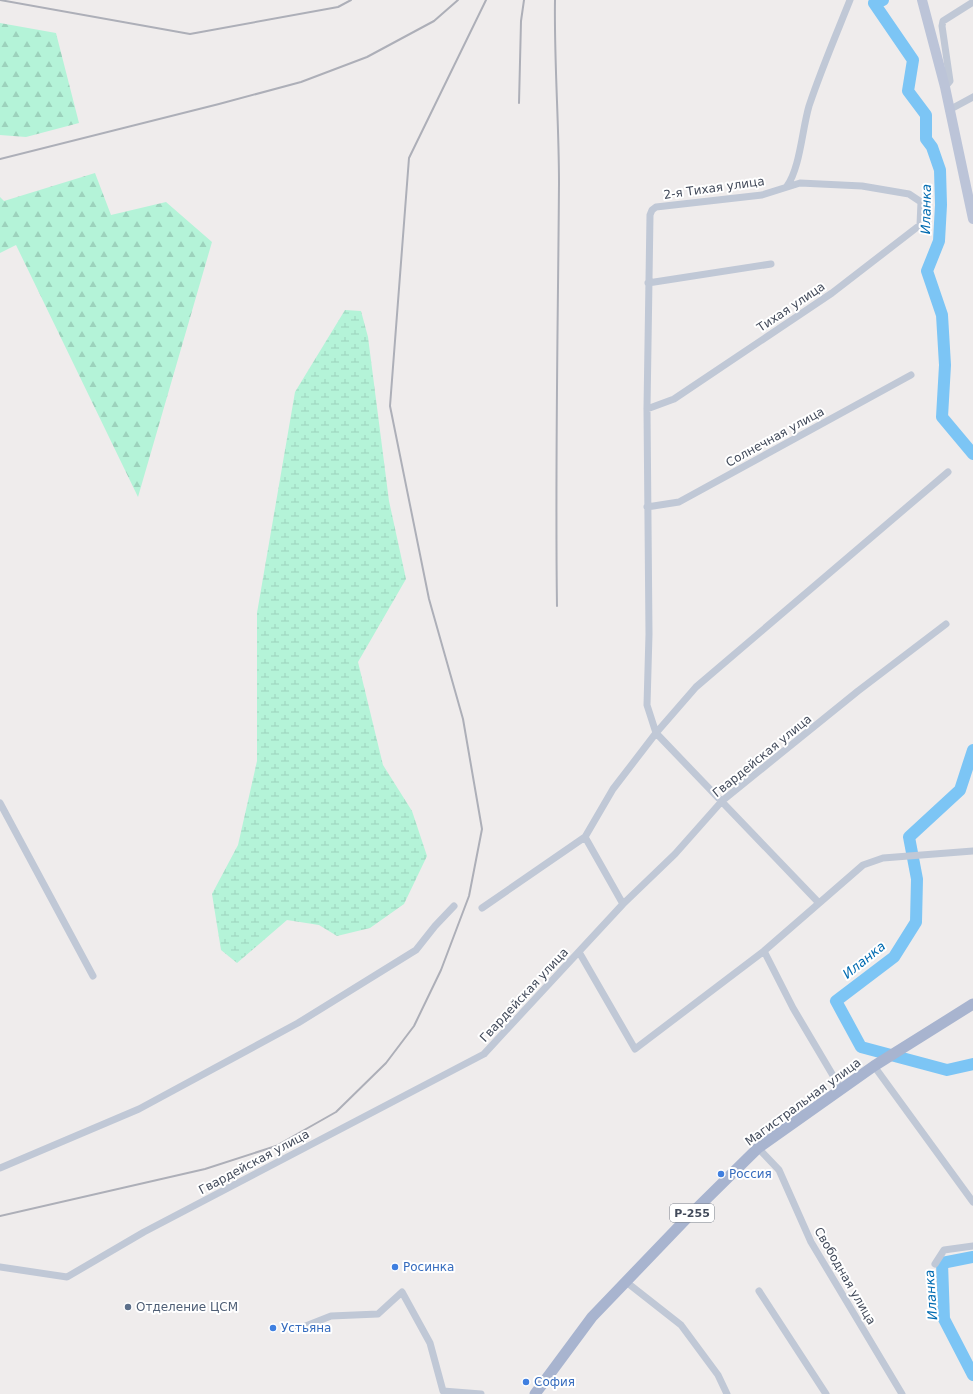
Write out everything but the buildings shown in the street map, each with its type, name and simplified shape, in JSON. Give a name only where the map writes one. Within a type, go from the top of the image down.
[{"type":"main road","name":"Р-255","points":[[876,1064],[973,1004]]},
{"type":"main road","name":"Магистральная улица","points":[[535,1394],[592,1317],[625,1281],[758,1148],[876,1064]]},
{"type":"street","points":[[787,186],[796,169],[803,128],[810,104],[850,0]]},
{"type":"street","points":[[922,0],[945,87],[973,219]]},
{"type":"street","points":[[945,87],[950,81],[942,26],[943,21],[973,2]]},
{"type":"street","points":[[949,110],[973,97]]},
{"type":"street","name":"2-я Тихая улица","points":[[648,283],[650,215],[652,210],[656,207],[762,195],[800,183],[862,186],[909,194],[921,202]]},
{"type":"street","name":"Тихая улица","points":[[647,409],[674,399],[832,293],[920,225],[921,202]]},
{"type":"street","points":[[771,264],[648,283],[647,508],[649,634],[647,705],[656,733],[819,903]]},
{"type":"street","name":"Солнечная улица","points":[[647,508],[679,502],[911,375]]},
{"type":"street","points":[[482,908],[585,837],[613,789],[656,733],[696,687],[940,481],[948,472]]},
{"type":"street","name":"Гвардейская улица","points":[[0,1267],[67,1277],[144,1232],[484,1054],[623,904],[675,854],[722,801],[858,691],[946,624]]},
{"type":"street","points":[[0,803],[93,976]]},
{"type":"street","points":[[585,837],[623,904]]},
{"type":"street","points":[[579,952],[635,1049],[764,951],[864,865],[883,858],[973,851]]},
{"type":"street","points":[[0,1168],[139,1109],[298,1023],[416,950],[454,906]]},
{"type":"street","points":[[764,951],[793,1008],[841,1089]]},
{"type":"street","points":[[876,1064],[973,1202]]},
{"type":"street","name":"Свободная улица","points":[[758,1148],[779,1170],[811,1242],[902,1394]]},
{"type":"street","points":[[935,1264],[944,1250],[973,1246]]},
{"type":"street","points":[[625,1281],[681,1325],[718,1375],[727,1394]]},
{"type":"street","points":[[759,1291],[826,1394]]},
{"type":"street","points":[[298,1329],[331,1316],[378,1314],[402,1292],[430,1343],[443,1391],[482,1394]]},
{"type":"green space","points":[[0,23],[56,33],[79,123],[26,137],[0,135]]},
{"type":"green space","points":[[95,173],[111,215],[166,202],[212,242],[138,497],[16,245],[0,253],[0,197],[4,201]]},
{"type":"green space","points":[[345,310],[361,311],[368,337],[389,501],[406,579],[358,662],[383,765],[412,811],[427,856],[404,904],[370,928],[337,936],[319,925],[287,920],[237,963],[221,950],[212,894],[238,845],[257,761],[257,613],[295,392]]},
{"type":"waterway","name":"Иланка","points":[[883,0],[874,3],[913,60],[908,91],[926,115],[926,139],[932,147],[940,170],[941,205],[939,241],[927,271],[942,315],[945,365],[942,417],[973,454]]},
{"type":"waterway","name":"Иланка","points":[[973,750],[960,790],[909,837],[917,879],[916,922],[894,957],[836,1001],[861,1047],[947,1070],[973,1064]]},
{"type":"waterway","name":"Иланка","points":[[973,1257],[942,1263],[944,1319],[973,1375]]},
{"type":"railway","points":[[0,0],[190,34],[338,7],[351,0]]},
{"type":"railway","points":[[0,159],[301,82],[367,57],[434,21],[458,0]]},
{"type":"railway","points":[[0,1216],[205,1169],[276,1146],[336,1112],[386,1063],[414,1026],[441,970],[469,896],[482,829],[463,719],[429,599],[390,406],[409,158],[486,0]]},
{"type":"railway","points":[[519,103],[521,21],[524,0]]},
{"type":"railway","points":[[555,0],[559,183],[556,447],[557,606]]},
{"type":"place","name":"Россия","points":[[721,1174]]},
{"type":"place","name":"Росинка","points":[[395,1267]]},
{"type":"place","name":"Отделение ЦСМ","points":[[128,1307]]},
{"type":"place","name":"Устьяна","points":[[273,1328]]},
{"type":"place","name":"София","points":[[526,1382]]}]
